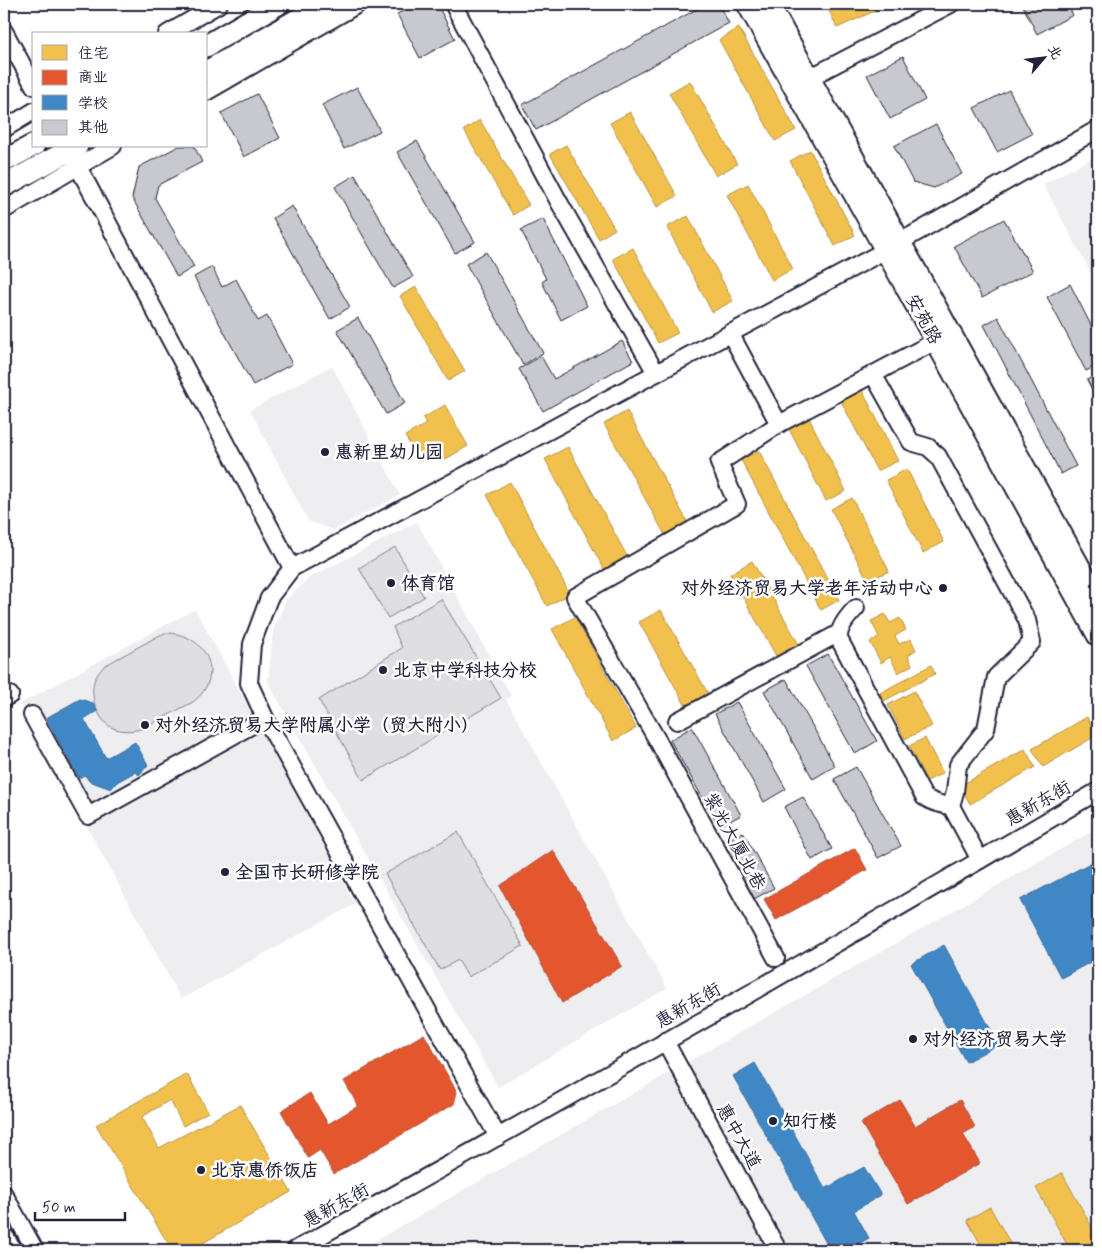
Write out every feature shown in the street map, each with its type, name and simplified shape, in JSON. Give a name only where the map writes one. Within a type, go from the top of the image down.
[{"type":"main road","points":[[208,45],[278,4]]},
{"type":"main road","points":[[208,71],[325,4]]},
{"type":"main road","name":"安苑路","points":[[748,4],[893,246],[1098,601]]},
{"type":"main road","name":"安苑路","points":[[768,4],[808,78],[893,246],[936,341],[1098,635]]},
{"type":"main road","points":[[4,161],[32,146]]},
{"type":"main road","points":[[4,186],[73,152]]},
{"type":"main road","points":[[4,1240],[10,1250]]},
{"type":"street","points":[[170,32],[219,4]]},
{"type":"street","points":[[208,91],[358,4]]},
{"type":"street","points":[[453,4],[559,202],[656,373]]},
{"type":"street","points":[[808,78],[951,4]]},
{"type":"street","points":[[4,31],[32,82]]},
{"type":"street","points":[[4,128],[32,112]]},
{"type":"street","points":[[498,1137],[265,718],[249,683],[252,644],[269,598],[292,568],[893,246],[1098,129]]},
{"type":"street","points":[[4,210],[73,152],[100,148]]},
{"type":"street","points":[[73,152],[292,568]]},
{"type":"street","points":[[730,333],[779,424],[936,341]]},
{"type":"street","points":[[873,374],[910,442],[928,447],[938,456],[1027,620],[1032,642],[996,677],[986,729],[958,765],[955,792],[951,806],[980,860]]},
{"type":"street","name":"紫光大厦北巷","points":[[776,958],[659,743],[575,596],[737,504],[719,463],[779,424]]},
{"type":"street","points":[[677,721],[838,633],[856,608]]},
{"type":"street","points":[[838,633],[839,639],[924,797],[930,801],[951,806]]},
{"type":"street","points":[[32,715],[88,816],[265,718]]},
{"type":"street","name":"惠新东街","points":[[295,1250],[498,1137],[1098,791]]},
{"type":"street","name":"惠中大道","points":[[665,1041],[778,1250]]},
{"type":"street","points":[[4,1194],[35,1250]]},
{"type":"shaded area","points":[[1098,155],[1098,286],[1043,184]]},
{"type":"shaded area","name":"惠新里幼儿园","points":[[332,366],[400,495],[334,530],[308,521],[250,410]]},
{"type":"shaded area","points":[[417,522],[511,696],[506,699],[667,988],[498,1087],[268,682],[273,631],[286,600],[309,578]]},
{"type":"shaded area","name":"体育馆","points":[[395,547],[424,597],[388,618],[359,568]]},
{"type":"shaded area","points":[[441,599],[501,698],[363,780],[319,700],[402,648],[393,627]]},
{"type":"shaded area","points":[[195,609],[355,904],[181,999],[20,704]]},
{"type":"shaded area","points":[[165,633],[179,635],[191,640],[201,648],[207,657],[210,668],[209,680],[203,692],[193,702],[144,728],[126,731],[109,726],[105,723],[94,702],[93,686],[97,675],[104,666]]},
{"type":"shaded area","name":"对外经济贸易大学","points":[[1098,828],[1098,1250],[359,1250]]},
{"type":"shaded area","points":[[458,832],[523,946],[468,977],[458,960],[440,970],[385,874]]},
{"type":"building: 住宅","points":[[826,4],[874,4],[877,10],[837,28]]},
{"type":"building: 住宅","points":[[739,28],[796,130],[775,141],[719,40]]},
{"type":"building: 住宅","points":[[690,81],[737,164],[716,176],[669,93]]},
{"type":"building: 住宅","points":[[630,112],[677,196],[657,207],[610,123]]},
{"type":"building: 住宅","points":[[480,120],[529,205],[513,215],[464,130]]},
{"type":"building: 住宅","points":[[566,145],[615,229],[599,239],[550,154]]},
{"type":"building: 住宅","points":[[810,150],[855,235],[835,246],[790,161]]},
{"type":"building: 住宅","points":[[748,184],[793,269],[772,280],[727,195]]},
{"type":"building: 住宅","points":[[688,216],[733,301],[712,312],[667,227]]},
{"type":"building: 住宅","points":[[633,248],[678,333],[658,343],[613,259]]},
{"type":"building: 住宅","points":[[416,287],[465,371],[448,381],[400,296]]},
{"type":"building: 住宅","points":[[861,388],[898,461],[877,471],[840,399]]},
{"type":"building: 住宅","points":[[445,405],[468,446],[444,460],[438,450],[419,461],[405,436],[426,424],[423,418]]},
{"type":"building: 住宅","points":[[627,411],[688,523],[665,535],[604,424]]},
{"type":"building: 住宅","points":[[809,418],[846,491],[826,501],[789,429]]},
{"type":"building: 住宅","points":[[568,447],[628,558],[605,571],[545,459]]},
{"type":"building: 住宅","points":[[759,451],[839,600],[821,610],[741,460]]},
{"type":"building: 住宅","points":[[907,469],[944,542],[923,553],[886,480]]},
{"type":"building: 住宅","points":[[510,482],[570,594],[547,606],[487,495]]},
{"type":"building: 住宅","points":[[852,498],[889,571],[868,581],[831,509]]},
{"type":"building: 住宅","points":[[752,561],[801,648],[779,661],[730,574]]},
{"type":"building: 住宅","points":[[661,610],[710,697],[688,710],[639,622]]},
{"type":"building: 住宅","points":[[885,614],[890,623],[900,618],[906,630],[895,636],[899,644],[911,639],[916,650],[908,655],[912,665],[898,673],[890,657],[881,663],[870,642],[879,637],[871,621]]},
{"type":"building: 住宅","points":[[575,617],[636,728],[613,741],[552,629]]},
{"type":"building: 住宅","points":[[931,665],[935,674],[884,701],[880,693]]},
{"type":"building: 住宅","points":[[914,691],[932,726],[905,739],[888,705]]},
{"type":"building: 住宅","points":[[1087,717],[1097,735],[1043,767],[1032,749]]},
{"type":"building: 住宅","points":[[925,738],[943,773],[927,781],[909,746]]},
{"type":"building: 住宅","points":[[1025,749],[1035,767],[970,804],[960,786]]},
{"type":"building: 住宅","name":"北京惠侨饭店","points":[[187,1074],[208,1112],[183,1126],[170,1100],[142,1117],[159,1148],[240,1105],[291,1192],[191,1250],[172,1250],[96,1125]]},
{"type":"building: 住宅","points":[[1062,1173],[1098,1238],[1098,1250],[1070,1250],[1036,1188]]},
{"type":"building: 住宅","points":[[990,1207],[1014,1250],[984,1250],[967,1220]]},
{"type":"building: 住宅","points":[[924,1242],[928,1250],[908,1250]]},
{"type":"building: 商业","points":[[855,848],[867,870],[776,920],[764,899]]},
{"type":"building: 商业","points":[[553,850],[622,966],[562,1003],[500,886]]},
{"type":"building: 商业","points":[[424,1034],[457,1092],[454,1104],[334,1174],[320,1150],[308,1158],[281,1111],[310,1093],[328,1124],[358,1106],[344,1081]]},
{"type":"building: 商业","points":[[900,1100],[915,1126],[960,1100],[975,1127],[963,1134],[980,1163],[908,1204],[861,1123]]},
{"type":"building: 学校","points":[[80,699],[93,703],[97,711],[84,719],[106,758],[135,742],[148,765],[139,775],[135,772],[117,782],[111,789],[89,781],[85,775],[79,778],[46,718]]},
{"type":"building: 学校","points":[[1098,859],[1098,958],[1061,978],[1020,900]]},
{"type":"building: 学校","points":[[944,945],[999,1044],[966,1062],[911,964]]},
{"type":"building: 学校","name":"知行楼","points":[[755,1063],[825,1189],[864,1167],[881,1195],[854,1211],[869,1238],[848,1250],[830,1250],[733,1076]]},
{"type":"building: 其他","points":[[417,4],[437,4],[455,39],[420,58],[397,14]]},
{"type":"building: 其他","points":[[706,4],[718,4],[729,23],[536,130],[522,105]]},
{"type":"building: 其他","points":[[1022,4],[1067,4],[1073,15],[1037,34]]},
{"type":"building: 其他","points":[[903,56],[925,100],[890,119],[867,75]]},
{"type":"building: 其他","points":[[357,87],[380,131],[344,149],[322,105]]},
{"type":"building: 其他","points":[[1009,90],[1032,134],[997,152],[974,108]]},
{"type":"building: 其他","points":[[257,94],[280,138],[244,157],[221,113]]},
{"type":"building: 其他","points":[[936,124],[962,174],[934,188],[913,182],[894,146]]},
{"type":"building: 其他","points":[[417,141],[475,242],[455,253],[397,152]]},
{"type":"building: 其他","points":[[175,148],[195,148],[202,162],[158,185],[155,198],[194,267],[177,277],[132,198],[139,167]]},
{"type":"building: 其他","points":[[355,175],[413,277],[393,288],[335,187]]},
{"type":"building: 其他","points":[[292,206],[350,307],[330,319],[273,218]]},
{"type":"building: 其他","points":[[543,219],[587,306],[561,320],[542,282],[546,279],[521,230]]},
{"type":"building: 其他","points":[[1004,219],[1033,271],[982,298],[954,246]]},
{"type":"building: 其他","points":[[486,252],[543,353],[523,365],[466,264]]},
{"type":"building: 其他","points":[[212,267],[222,287],[236,279],[258,321],[267,316],[292,364],[253,385],[194,277]]},
{"type":"building: 其他","points":[[1070,284],[1098,339],[1098,365],[1086,371],[1047,297]]},
{"type":"building: 其他","points":[[998,317],[1076,466],[1061,474],[984,325]]},
{"type":"building: 其他","points":[[358,318],[405,403],[386,414],[337,330]]},
{"type":"building: 其他","points":[[622,341],[633,361],[543,411],[519,369],[541,356],[554,379]]},
{"type":"building: 其他","points":[[1098,374],[1098,401],[1087,380]]},
{"type":"building: 其他","points":[[828,654],[877,741],[855,754],[806,666]]},
{"type":"building: 其他","points":[[786,679],[835,766],[813,779],[764,691]]},
{"type":"building: 其他","points":[[737,702],[786,789],[764,802],[715,714]]},
{"type":"building: 其他","points":[[692,727],[741,815],[719,827],[670,740]]},
{"type":"building: 其他","points":[[856,767],[901,846],[878,858],[834,779]]},
{"type":"building: 其他","points":[[803,797],[832,849],[812,860],[784,807]]},
{"type":"building: 其他","points":[[743,832],[774,888],[754,899],[723,842]]},
{"type":"place","name":"惠新里幼儿园","points":[[325,452]]},
{"type":"place","name":"体育馆","points":[[391,583]]},
{"type":"place","name":"对外经济贸易大学老年活动中心","points":[[943,588]]},
{"type":"place","name":"北京中学科技分校","points":[[383,670]]},
{"type":"place","name":"对外经济贸易大学附属小学（贸大附小）","points":[[145,725]]},
{"type":"place","name":"全国市长研修学院","points":[[225,872]]},
{"type":"place","name":"对外经济贸易大学","points":[[913,1039]]},
{"type":"place","name":"知行楼","points":[[773,1121]]},
{"type":"place","name":"北京惠侨饭店","points":[[201,1170]]}]
